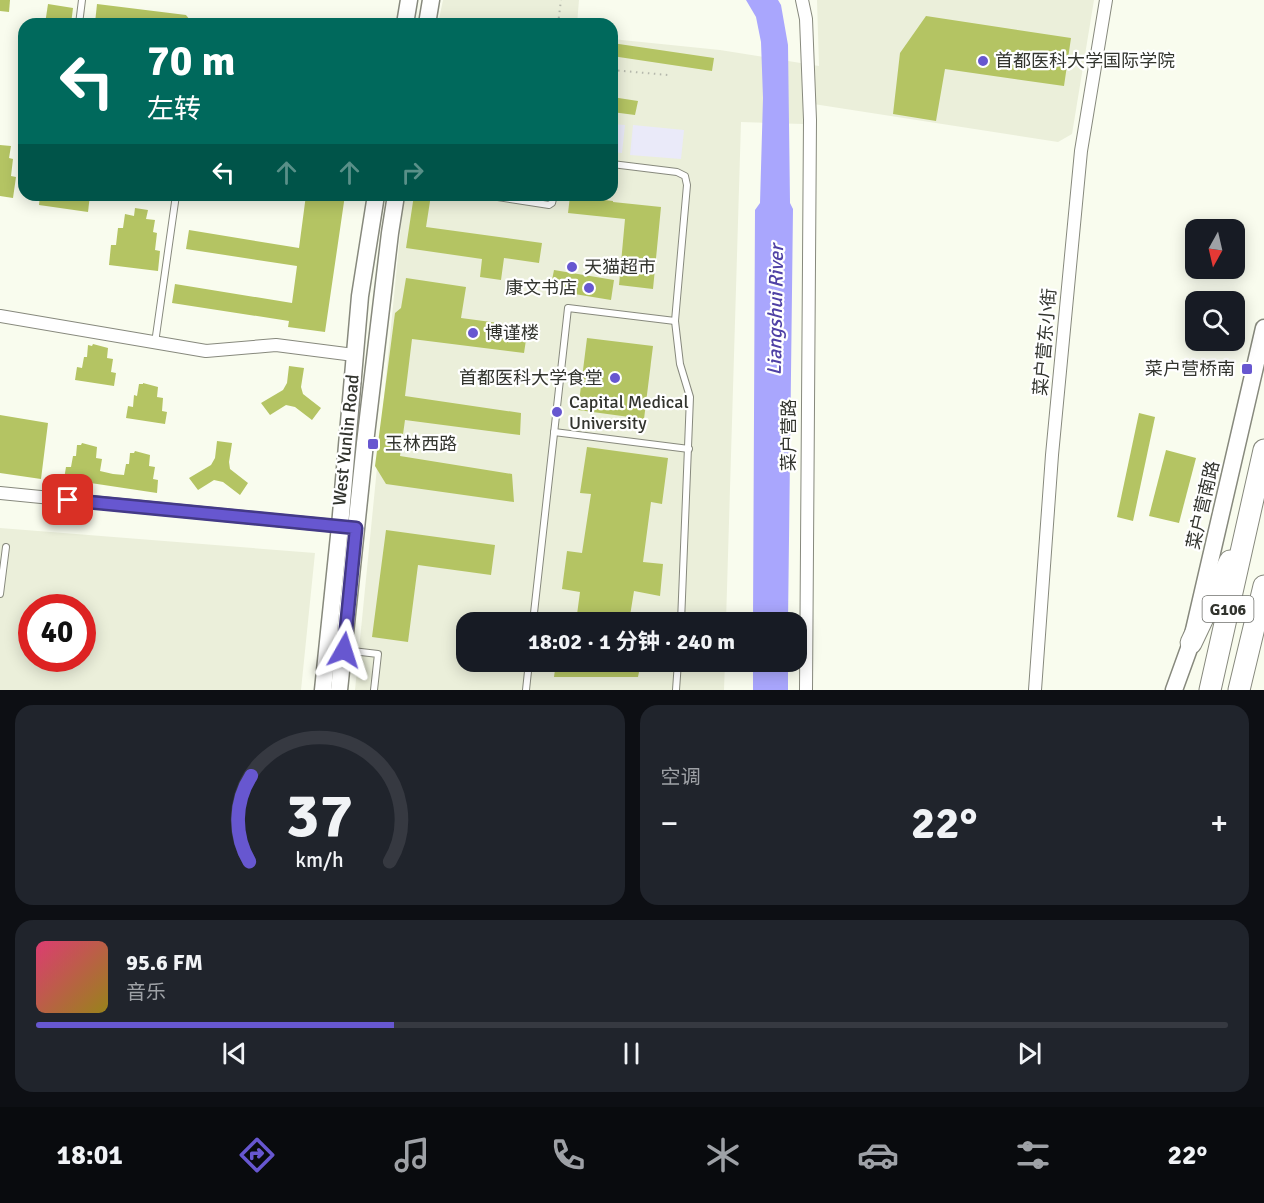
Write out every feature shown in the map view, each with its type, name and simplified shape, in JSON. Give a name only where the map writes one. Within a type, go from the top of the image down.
[{"type":"highway","name":"G106","points":[[1210,690],[1264,450]]},
{"type":"highway","points":[[1191,643],[1246,528]]},
{"type":"highway","name":"G106","points":[[1239,690],[1264,586]]},
{"type":"street","points":[[406,18],[409,0]]},
{"type":"street","points":[[428,18],[431,0]]},
{"type":"street","name":"菜户营路","points":[[802,0],[806,20],[810,120],[806,690]]},
{"type":"street","name":"菜户营东小街","points":[[1035,690],[1052,455],[1081,151],[1106,0]]},
{"type":"street","name":"West Yunlin Road","points":[[339,690],[344,650],[354,355],[362,274],[375,201]]},
{"type":"street","name":"West Yunlin Road","points":[[323,690],[395,201]]},
{"type":"street","points":[[0,316],[206,351],[276,345],[354,355]]},
{"type":"street","name":"菜户营南路","points":[[1174,690],[1191,643],[1264,328]]},
{"type":"street","points":[[0,493],[348,527]]},
{"type":"lane","points":[[80,18],[82,0]]},
{"type":"lane","points":[[618,165],[677,172],[685,176],[687,185],[675,321],[680,364],[690,397],[681,612]]},
{"type":"lane","points":[[155,344],[175,201]]},
{"type":"lane","points":[[523,201],[549,205],[552,201]]},
{"type":"lane","points":[[534,612],[568,308],[675,321]]},
{"type":"lane","points":[[554,432],[689,449]]},
{"type":"lane","points":[[0,594],[6,548]]},
{"type":"lane","points":[[344,650],[378,654],[374,690]]},
{"type":"lane","points":[[526,690],[528,672]]},
{"type":"lane","points":[[676,690],[677,672]]},
{"type":"path","points":[[559,18],[561,0]]},
{"type":"path","points":[[618,71],[668,75]]},
{"type":"shaded area","points":[[443,0],[579,0],[578,18],[439,18]]},
{"type":"shaded area","name":"Capital Medical University","points":[[817,0],[1094,0],[1072,134],[1058,142],[807,103],[803,124],[741,122],[726,612],[456,612],[456,672],[725,672],[724,690],[355,690],[403,201],[618,201],[618,40],[720,50],[819,66]]},
{"type":"shaded area","points":[[618,124],[625,125],[622,153],[618,153]]},
{"type":"shaded area","points":[[633,125],[684,130],[681,159],[630,155]]},
{"type":"shaded area","points":[[0,528],[315,553],[301,690],[0,690]]},
{"type":"water","name":"Liangshui River","points":[[746,0],[778,0],[781,5],[788,45],[790,203],[793,209],[788,612],[753,612],[755,210],[760,203],[763,98],[761,42],[756,17]]},
{"type":"water","points":[[753,672],[788,672],[788,690],[753,690]]},
{"type":"building","points":[[0,0],[10,0],[9,12],[0,11]]},
{"type":"building","points":[[48,4],[73,8],[72,18],[46,18]]},
{"type":"building","points":[[97,4],[186,15],[188,18],[96,18]]},
{"type":"building","name":"首都医科大学国际学院","points":[[926,16],[1071,38],[1064,86],[945,69],[936,121],[893,114],[900,53]]},
{"type":"building","points":[[618,44],[714,58],[712,71],[618,57]]},
{"type":"building","points":[[618,98],[638,101],[635,115],[618,113]]},
{"type":"building","points":[[0,145],[11,146],[9,158],[13,159],[11,176],[16,177],[13,198],[0,196]]},
{"type":"building","points":[[39,201],[89,201],[88,212],[39,205]]},
{"type":"building","points":[[305,201],[344,201],[325,332],[288,327],[289,321],[172,303],[175,284],[292,303],[297,266],[186,249],[189,230],[299,248]]},
{"type":"building","points":[[413,201],[430,201],[426,227],[542,243],[539,263],[504,258],[501,280],[480,277],[482,259],[406,248]]},
{"type":"building","points":[[569,201],[613,201],[661,207],[653,289],[619,285],[625,219],[568,213]]},
{"type":"building","points":[[135,208],[148,210],[146,219],[155,220],[153,232],[157,233],[155,250],[160,251],[158,271],[109,265],[111,245],[116,245],[118,228],[123,228],[125,214],[134,216]]},
{"type":"building","points":[[554,270],[614,280],[611,300],[550,290]]},
{"type":"building","points":[[406,278],[466,287],[461,318],[528,327],[524,353],[412,339],[405,396],[521,413],[520,435],[405,420],[400,456],[512,474],[514,502],[386,484],[375,466],[395,313],[401,308]]},
{"type":"building","name":"首都医科大学食堂","points":[[587,338],[653,346],[644,419],[578,410]]},
{"type":"building","points":[[88,345],[108,348],[107,358],[113,359],[111,372],[116,373],[114,386],[75,380],[77,367],[82,368],[84,357],[87,357]]},
{"type":"building","points":[[289,366],[304,368],[301,387],[303,394],[321,408],[312,420],[295,407],[286,405],[270,415],[261,403],[283,390],[287,383]]},
{"type":"building","points":[[139,384],[158,387],[157,397],[163,398],[162,411],[167,412],[165,424],[126,418],[128,406],[133,407],[134,395],[137,396]]},
{"type":"building","points":[[1139,413],[1155,417],[1133,521],[1117,517]]},
{"type":"building","points":[[0,415],[48,423],[41,479],[0,473]]},
{"type":"building","points":[[217,441],[232,443],[230,469],[248,483],[240,495],[223,482],[214,480],[198,490],[189,478],[211,465],[215,458]]},
{"type":"building","points":[[82,443],[97,447],[96,458],[102,459],[100,471],[113,474],[124,475],[126,464],[129,464],[130,453],[135,451],[150,455],[149,466],[155,467],[153,479],[158,480],[157,493],[64,479],[66,467],[71,467],[73,456],[76,456],[77,445]]},
{"type":"building","points":[[587,447],[668,458],[662,504],[651,502],[643,562],[663,564],[660,596],[634,591],[631,612],[577,612],[580,592],[562,589],[567,551],[582,553],[591,494],[580,493]]},
{"type":"building","points":[[1166,450],[1196,458],[1179,523],[1149,516]]},
{"type":"building","points":[[386,530],[495,545],[491,575],[418,565],[408,642],[372,637]]},
{"type":"building","points":[[555,672],[639,672],[638,677],[554,677]]},
{"type":"place","name":"首都医科大学国际学院","points":[[983,61]]},
{"type":"place","name":"天猫超市","points":[[572,267]]},
{"type":"place","name":"康文书店","points":[[589,288]]},
{"type":"place","name":"博谨楼","points":[[473,333]]},
{"type":"place","name":"菜户营桥南","points":[[1247,369]]},
{"type":"place","name":"首都医科大学食堂","points":[[615,378]]},
{"type":"place","name":"Capital Medical University","points":[[557,412]]},
{"type":"place","name":"玉林西路","points":[[373,444]]},
{"type":"route","points":[[68,500],[356,528],[344,650]]}]
